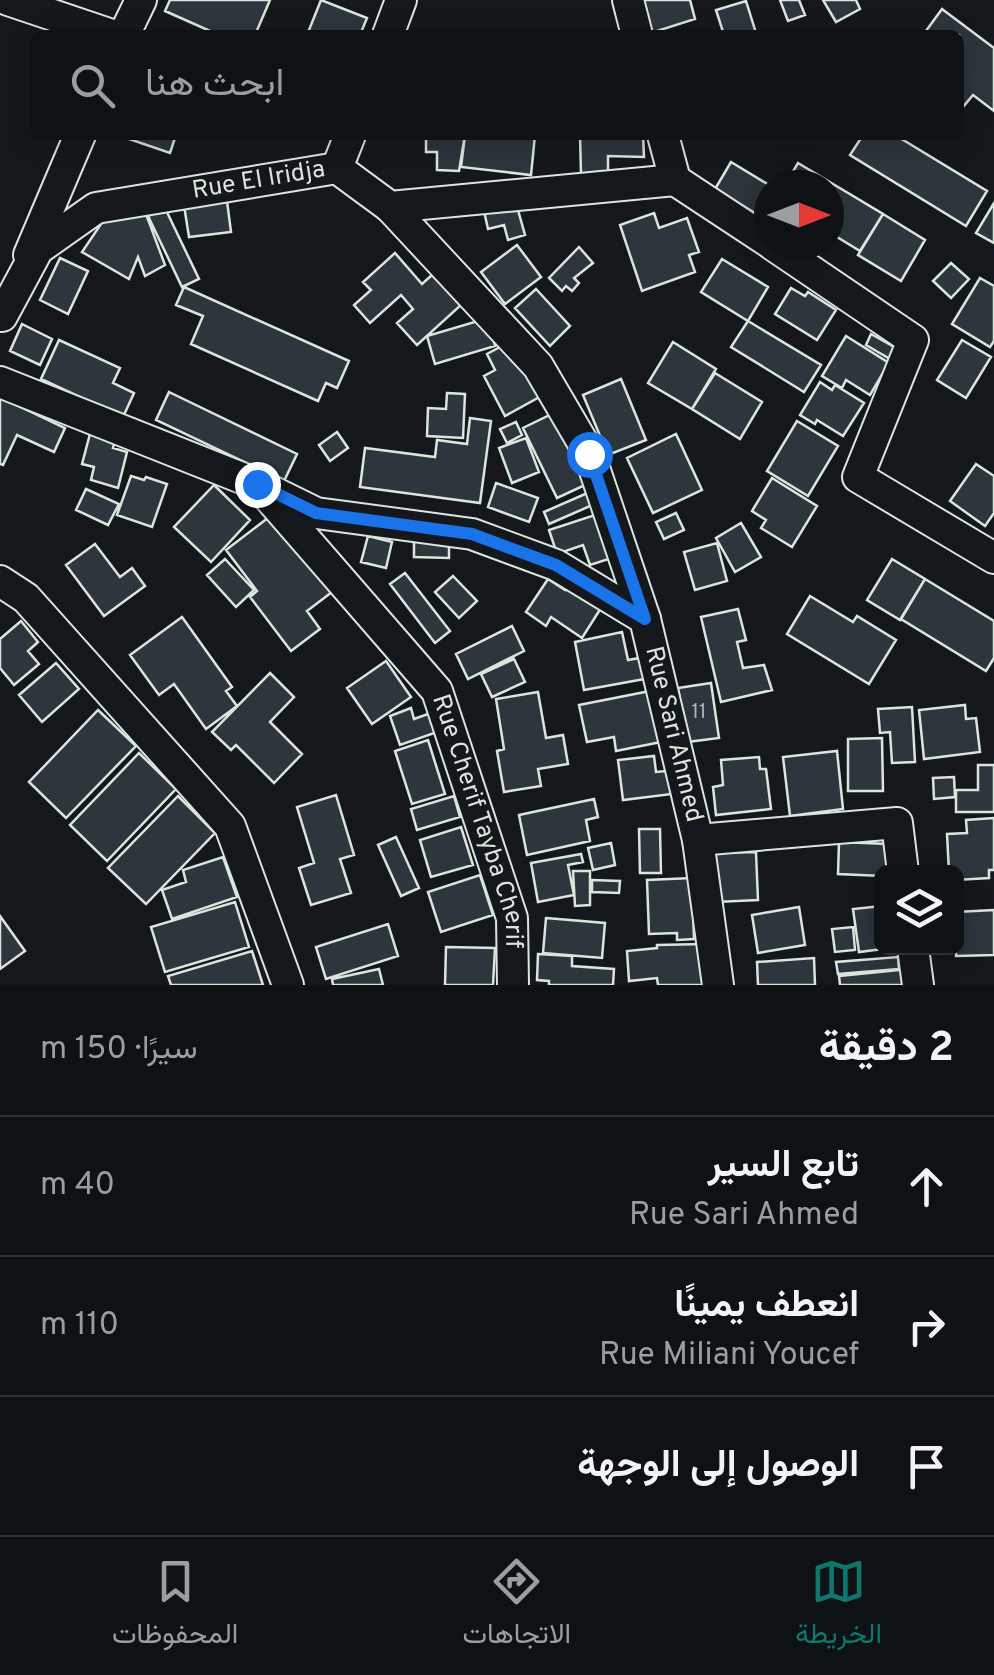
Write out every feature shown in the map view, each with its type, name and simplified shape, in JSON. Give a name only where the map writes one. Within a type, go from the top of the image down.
[{"type":"street","points":[[0,8],[6,0],[97,30]]},
{"type":"street","points":[[126,30],[141,0]]},
{"type":"street","points":[[390,30],[401,0]]},
{"type":"street","points":[[628,0],[636,30]]},
{"type":"street","points":[[1,319],[78,140]]},
{"type":"street","points":[[338,168],[348,140]]},
{"type":"street","points":[[665,140],[675,180]]},
{"type":"street","name":"Rue El Iridja","points":[[1,319],[38,250],[96,208],[338,168],[390,207]]},
{"type":"street","points":[[390,207],[675,180],[754,233]]},
{"type":"street","name":"Rue Sari Ahmed","points":[[390,207],[538,366],[589,454],[645,619],[698,840],[718,985]]},
{"type":"street","points":[[795,260],[914,340],[858,477],[994,558]]},
{"type":"street","points":[[0,382],[257,484],[316,513],[472,534],[556,565],[645,619]]},
{"type":"street","name":"Rue Cherif Tayba Cherif","points":[[257,484],[437,692],[512,918],[513,985]]},
{"type":"street","points":[[0,581],[26,598],[230,826],[288,985]]},
{"type":"street","points":[[698,840],[897,823],[902,865]]},
{"type":"street","points":[[914,955],[918,985]]},
{"type":"building","points":[[170,0],[270,0],[257,30],[208,30],[165,11]]},
{"type":"building","points":[[321,0],[367,18],[362,30],[309,30]]},
{"type":"building","points":[[641,0],[690,0],[695,19],[650,30]]},
{"type":"building","points":[[780,0],[799,0],[805,15],[788,21]]},
{"type":"building","points":[[823,0],[856,0],[860,9],[836,22]]},
{"type":"building","points":[[746,1],[755,30],[722,30],[716,10]]},
{"type":"building","points":[[942,9],[994,48],[994,111],[973,95],[964,106],[964,30],[927,30]]},
{"type":"building","points":[[132,140],[174,140],[170,153]]},
{"type":"building","points":[[426,140],[464,140],[459,171],[437,170],[437,152],[426,152]]},
{"type":"building","points":[[464,140],[534,140],[531,175],[461,167]]},
{"type":"building","points":[[580,140],[643,140],[644,157],[608,156],[608,175],[581,174]]},
{"type":"building","points":[[860,140],[903,140],[987,191],[966,226],[850,155]]},
{"type":"building","points":[[731,162],[754,176],[754,212],[715,189]]},
{"type":"building","points":[[844,191],[883,214],[860,251],[844,241]]},
{"type":"building","points":[[226,193],[231,232],[189,237],[183,199]]},
{"type":"building","points":[[516,203],[525,235],[508,240],[504,225],[488,229],[484,211]]},
{"type":"building","points":[[994,203],[994,243],[976,233]]},
{"type":"building","points":[[143,206],[165,265],[145,276],[138,257],[129,279],[82,252],[105,218]]},
{"type":"building","points":[[165,208],[199,279],[182,287],[148,216]]},
{"type":"building","points":[[654,213],[659,228],[687,218],[699,252],[689,255],[695,272],[642,291],[620,225]]},
{"type":"building","points":[[883,214],[925,240],[901,281],[858,255]]},
{"type":"building","points":[[517,245],[541,277],[505,304],[481,272]]},
{"type":"building","points":[[579,247],[593,263],[574,278],[579,283],[572,291],[566,286],[562,291],[549,278]]},
{"type":"building","points":[[395,253],[422,284],[433,274],[461,305],[417,345],[397,323],[413,309],[401,295],[370,323],[354,305],[371,290],[363,282]]},
{"type":"building","points":[[60,258],[88,271],[68,314],[40,300]]},
{"type":"building","points":[[722,259],[768,287],[748,321],[701,292]]},
{"type":"building","points":[[951,263],[969,279],[951,298],[933,281]]},
{"type":"building","points":[[980,278],[994,286],[994,341],[990,347],[952,324]]},
{"type":"building","points":[[184,287],[349,361],[337,388],[326,383],[318,401],[191,344],[203,316],[176,305]]},
{"type":"building","points":[[791,288],[805,296],[808,292],[836,310],[817,340],[775,314]]},
{"type":"building","points":[[536,289],[570,326],[550,346],[515,308]]},
{"type":"building","points":[[488,318],[495,346],[435,364],[427,336]]},
{"type":"building","points":[[748,321],[821,365],[804,392],[731,347]]},
{"type":"building","points":[[22,324],[52,339],[40,365],[10,351]]},
{"type":"building","points":[[871,334],[896,348],[890,359],[866,345]]},
{"type":"building","points":[[846,336],[889,363],[870,395],[846,380],[842,388],[822,376]]},
{"type":"building","points":[[59,340],[120,368],[113,383],[134,393],[123,417],[41,379]]},
{"type":"building","points":[[513,340],[543,395],[505,416],[484,376],[495,370],[487,354]]},
{"type":"building","points":[[962,340],[991,357],[966,398],[937,380]]},
{"type":"building","points":[[673,342],[716,369],[692,409],[648,383]]},
{"type":"building","points":[[715,373],[762,402],[740,439],[692,409]]},
{"type":"building","points":[[621,379],[646,440],[608,455],[583,395]]},
{"type":"building","points":[[820,382],[832,390],[835,385],[864,403],[843,436],[800,415]]},
{"type":"building","points":[[169,392],[297,454],[284,481],[156,420]]},
{"type":"building","points":[[447,393],[465,394],[463,438],[427,436],[428,408],[446,409]]},
{"type":"building","points":[[0,397],[65,428],[54,452],[17,435],[3,465],[0,464]]},
{"type":"building","points":[[562,409],[596,480],[557,498],[523,428]]},
{"type":"building","points":[[470,418],[491,421],[480,503],[360,487],[365,448],[435,457],[437,440],[467,444]]},
{"type":"building","points":[[797,421],[838,446],[808,496],[767,471]]},
{"type":"building","points":[[516,422],[522,435],[507,443],[500,429]]},
{"type":"building","points":[[91,430],[116,436],[113,448],[127,452],[118,488],[91,480],[94,467],[82,464]]},
{"type":"building","points":[[337,432],[348,448],[330,461],[319,445]]},
{"type":"building","points":[[676,434],[702,490],[653,513],[627,458]]},
{"type":"building","points":[[526,438],[539,472],[512,483],[499,448]]},
{"type":"building","points":[[976,464],[994,476],[994,513],[985,526],[950,501]]},
{"type":"building","points":[[131,476],[167,484],[152,527],[117,515]]},
{"type":"building","points":[[772,478],[817,506],[792,547],[761,528],[766,520],[752,511]]},
{"type":"building","points":[[496,483],[538,498],[529,522],[488,507]]},
{"type":"building","points":[[214,485],[250,520],[211,562],[174,527]]},
{"type":"building","points":[[86,489],[119,504],[108,525],[76,510]]},
{"type":"building","points":[[592,491],[597,503],[549,524],[544,512]]},
{"type":"building","points":[[601,513],[615,557],[590,565],[583,545],[557,554],[549,530]]},
{"type":"building","points":[[676,513],[684,530],[664,539],[656,522]]},
{"type":"building","points":[[273,514],[332,592],[307,611],[320,629],[291,651],[250,597],[257,591],[226,550]]},
{"type":"building","points":[[741,523],[761,557],[735,572],[716,538]]},
{"type":"building","points":[[368,536],[392,542],[386,568],[361,562]]},
{"type":"building","points":[[414,537],[449,538],[449,558],[414,557]]},
{"type":"building","points":[[717,543],[727,581],[695,590],[684,552]]},
{"type":"building","points":[[95,544],[120,577],[132,568],[145,586],[104,616],[66,565]]},
{"type":"building","points":[[225,559],[254,590],[236,607],[207,575]]},
{"type":"building","points":[[892,559],[925,579],[900,620],[867,600]]},
{"type":"building","points":[[405,573],[450,631],[435,643],[390,584]]},
{"type":"building","points":[[453,576],[477,601],[459,618],[435,592]]},
{"type":"building","points":[[548,579],[565,590],[568,585],[601,608],[582,638],[551,617],[546,626],[526,612]]},
{"type":"building","points":[[925,579],[994,621],[994,658],[986,671],[901,619]]},
{"type":"building","points":[[810,596],[853,622],[857,616],[896,640],[869,684],[787,634]]},
{"type":"building","points":[[738,609],[746,640],[737,642],[743,668],[764,665],[772,690],[721,702],[701,617]]},
{"type":"building","points":[[182,617],[232,687],[226,691],[237,706],[206,729],[174,684],[159,695],[130,655]]},
{"type":"building","points":[[21,621],[38,642],[28,651],[39,664],[14,685],[0,668],[0,639]]},
{"type":"building","points":[[512,626],[524,651],[468,679],[456,654]]},
{"type":"building","points":[[622,632],[628,660],[645,657],[650,678],[584,690],[575,642]]},
{"type":"building","points":[[514,659],[525,682],[492,697],[481,674]]},
{"type":"building","points":[[386,661],[411,697],[372,724],[347,688]]},
{"type":"building","points":[[56,663],[79,689],[42,722],[19,695]]},
{"type":"building","points":[[270,673],[294,697],[270,722],[302,754],[274,783],[236,745],[231,750],[212,732]]},
{"type":"building","points":[[711,683],[719,738],[687,742],[678,688]]},
{"type":"building","points":[[650,691],[661,742],[616,751],[614,737],[587,742],[579,705]]},
{"type":"building","points":[[538,692],[546,738],[563,735],[568,764],[538,769],[541,786],[504,792],[497,751],[504,749],[496,699]]},
{"type":"building","points":[[965,705],[966,719],[976,718],[980,752],[924,759],[919,710]]},
{"type":"building","points":[[912,707],[915,762],[892,763],[890,732],[880,733],[878,709]]},
{"type":"building","points":[[411,708],[414,719],[436,711],[443,730],[400,745],[390,716]]},
{"type":"building","points":[[98,710],[136,746],[66,818],[29,782]]},
{"type":"building","points":[[882,738],[883,791],[848,791],[848,739]]},
{"type":"building","points":[[428,740],[445,794],[412,804],[395,751]]},
{"type":"building","points":[[837,751],[843,809],[790,816],[783,757]]},
{"type":"building","points":[[139,753],[176,789],[107,861],[70,825]]},
{"type":"building","points":[[654,756],[656,772],[678,770],[680,793],[623,800],[618,760]]},
{"type":"building","points":[[759,757],[760,769],[766,769],[771,809],[716,815],[713,787],[723,785],[721,760]]},
{"type":"building","points":[[978,765],[994,765],[994,812],[956,812],[956,790],[978,790]]},
{"type":"building","points":[[954,777],[955,797],[934,799],[933,778]]},
{"type":"building","points":[[336,795],[354,855],[340,859],[351,893],[311,905],[299,868],[314,863],[297,807]]},
{"type":"building","points":[[178,796],[215,833],[146,904],[108,868]]},
{"type":"building","points":[[454,796],[460,817],[417,830],[411,809]]},
{"type":"building","points":[[594,799],[598,817],[586,820],[590,841],[527,855],[519,815]]},
{"type":"building","points":[[994,818],[994,870],[989,870],[989,878],[964,880],[964,865],[949,865],[947,834],[967,833],[966,820]]},
{"type":"building","points":[[461,827],[473,865],[431,877],[420,840]]},
{"type":"building","points":[[639,829],[660,829],[661,873],[640,873]]},
{"type":"building","points":[[396,837],[419,888],[401,896],[378,845]]},
{"type":"building","points":[[839,842],[889,844],[888,865],[874,865],[874,876],[838,874]]},
{"type":"building","points":[[611,843],[615,865],[593,870],[588,848]]},
{"type":"building","points":[[756,852],[758,900],[716,902],[714,853]]},
{"type":"building","points":[[581,854],[583,862],[568,865],[574,895],[538,902],[531,863]]},
{"type":"building","points":[[223,857],[237,897],[172,919],[162,890],[186,882],[183,870]]},
{"type":"building","points":[[573,871],[590,871],[590,905],[575,906]]},
{"type":"building","points":[[480,875],[493,915],[441,932],[428,892]]},
{"type":"building","points":[[692,878],[694,939],[677,940],[677,933],[649,934],[647,880]]},
{"type":"building","points":[[592,880],[620,881],[619,893],[592,892]]},
{"type":"building","points":[[235,902],[249,947],[165,972],[151,927]]},
{"type":"building","points":[[799,907],[805,945],[758,953],[752,915]]},
{"type":"building","points":[[874,907],[874,950],[859,952],[853,909]]},
{"type":"building","points":[[994,910],[994,955],[956,956],[964,955],[964,912]]},
{"type":"building","points":[[0,916],[25,951],[0,969]]},
{"type":"building","points":[[546,918],[605,923],[602,958],[543,953]]},
{"type":"building","points":[[388,924],[398,956],[326,979],[316,947]]},
{"type":"building","points":[[853,927],[855,950],[835,952],[832,929]]},
{"type":"building","points":[[704,944],[710,985],[658,985],[657,978],[629,981],[627,951],[657,945]]},
{"type":"building","points":[[446,947],[495,948],[493,985],[445,985]]},
{"type":"building","points":[[252,951],[263,985],[171,985],[168,976]]},
{"type":"building","points":[[538,954],[572,956],[572,966],[614,969],[613,985],[549,985],[549,981],[537,980]]},
{"type":"building","points":[[898,957],[899,969],[838,974],[836,962]]},
{"type":"building","points":[[814,958],[815,985],[758,985],[757,962]]},
{"type":"building","points":[[379,969],[383,985],[333,985],[332,979]]},
{"type":"building","points":[[909,969],[911,985],[840,985],[839,976]]},
{"type":"route","points":[[257,484],[316,513],[472,534],[556,565],[645,619],[589,454]]}]
